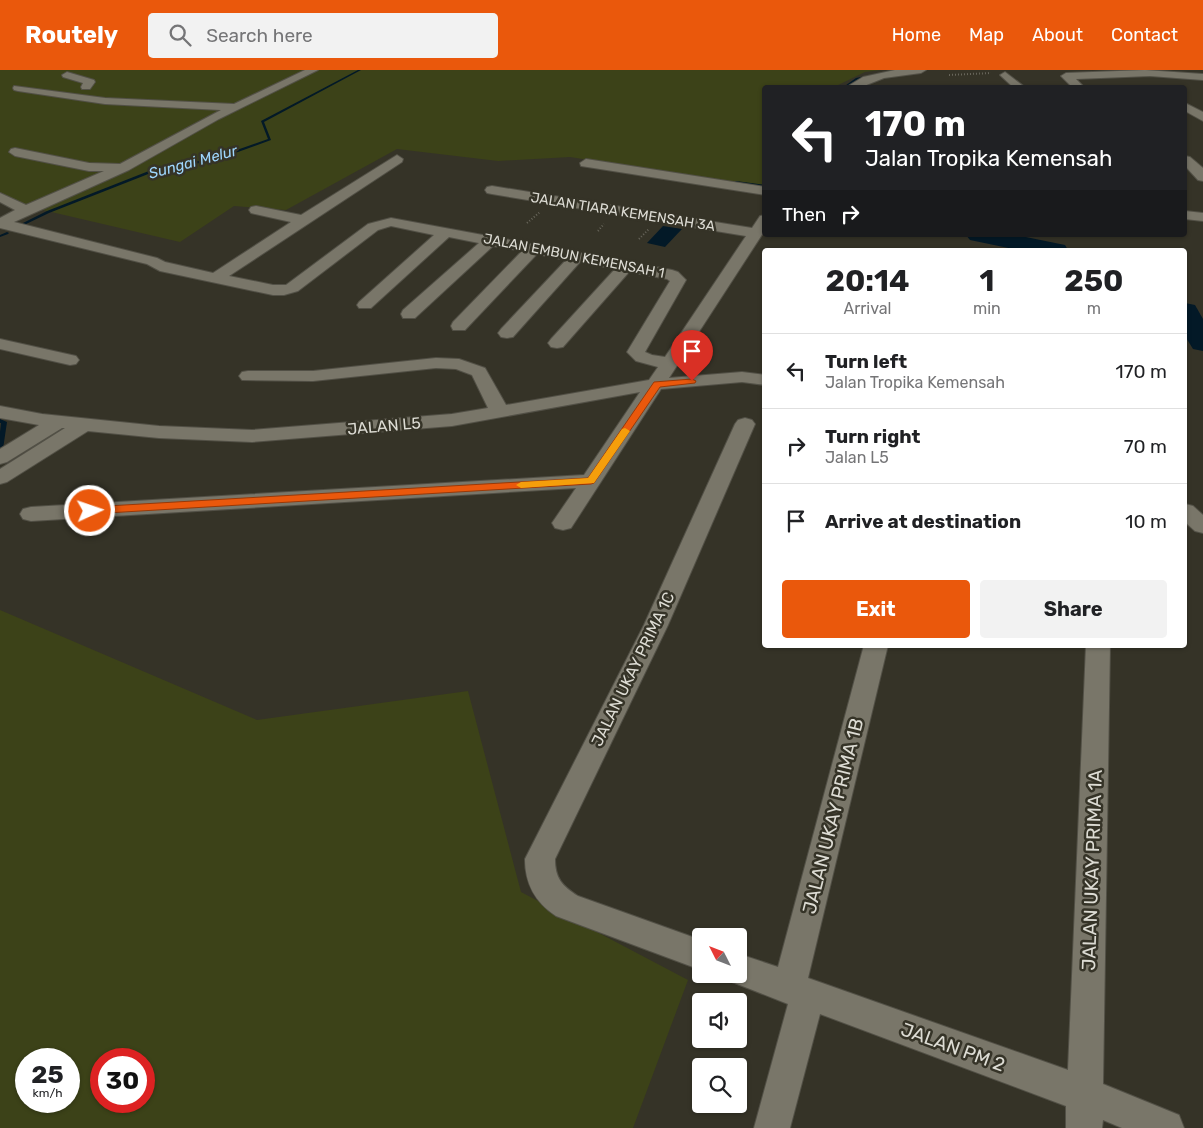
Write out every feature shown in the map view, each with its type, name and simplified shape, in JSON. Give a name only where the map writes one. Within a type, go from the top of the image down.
[{"type":"street","points":[[0,223],[124,167],[234,107],[313,70]]},
{"type":"street","points":[[855,85],[863,80],[899,72],[922,70]]},
{"type":"street","points":[[899,72],[910,83]]},
{"type":"street","points":[[1076,85],[1066,76],[1078,74],[1170,73],[1203,77]]},
{"type":"street","points":[[41,102],[54,96],[68,94],[73,89],[91,88],[90,82],[67,75]]},
{"type":"street","points":[[1005,75],[1017,85]]},
{"type":"street","points":[[215,117],[166,112],[115,110],[41,102],[14,91],[68,94],[105,101],[234,107]]},
{"type":"street","points":[[1187,107],[1203,117]]},
{"type":"street","points":[[9,153],[89,167],[124,167]]},
{"type":"street","points":[[0,223],[152,261],[160,266],[215,278],[397,159]]},
{"type":"street","points":[[586,163],[762,191]]},
{"type":"street","name":"JALAN TIARA KEMENSAH 3A","points":[[492,190],[755,233]]},
{"type":"street","points":[[0,197],[26,210]]},
{"type":"street","points":[[1187,207],[1203,208]]},
{"type":"street","points":[[256,210],[302,220]]},
{"type":"street","points":[[1187,215],[1203,217]]},
{"type":"street","name":"JALAN EMBUN KEMENSAH 1","points":[[215,278],[273,290],[292,288],[378,225],[391,222],[534,248],[672,275],[678,280],[636,352],[646,359],[671,363]]},
{"type":"street","points":[[563,524],[762,223]]},
{"type":"street","points":[[365,305],[446,232]]},
{"type":"street","points":[[409,314],[490,241]]},
{"type":"street","points":[[459,326],[534,248]]},
{"type":"street","points":[[507,333],[577,257]]},
{"type":"street","points":[[557,344],[626,266]]},
{"type":"street","points":[[0,344],[70,360]]},
{"type":"street","points":[[248,376],[313,376],[436,363],[459,364],[479,372],[500,412]]},
{"type":"street","name":"JALAN L5","points":[[0,412],[11,416],[58,422],[158,432],[252,436],[452,420],[657,384],[742,377],[762,380]]},
{"type":"street","points":[[0,458],[58,422]]},
{"type":"street","points":[[0,478],[85,424]]},
{"type":"street","name":"JALAN UKAY PRIMA 1C","points":[[692,952],[567,906],[552,897],[540,874],[540,859],[656,625],[745,424]]},
{"type":"street","points":[[31,514],[591,481]]},
{"type":"street","points":[[1187,513],[1203,526]]},
{"type":"street","name":"JALAN UKAY PRIMA 1B","points":[[772,1128],[799,991],[875,648]]},
{"type":"street","name":"JALAN UKAY PRIMA 1A","points":[[1085,1112],[1098,648]]},
{"type":"street","name":"JALAN PM 2","points":[[748,972],[799,991],[1085,1112],[1166,1128]]},
{"type":"path","points":[[949,75],[982,72],[1005,75]]},
{"type":"green space","points":[[0,70],[881,70],[865,72],[838,85],[762,85],[762,188],[570,157],[498,161],[397,149],[286,210],[234,206],[180,242],[0,200]]},
{"type":"green space","points":[[0,610],[257,720],[468,691],[521,892],[688,980],[633,1128],[0,1128]]},
{"type":"water","points":[[663,226],[682,229],[665,247],[647,243]]},
{"type":"waterway","name":"Sungai Melur","points":[[23,224],[48,212],[160,168],[212,160],[270,139],[262,122],[360,70]]},
{"type":"waterway","points":[[848,85],[857,79],[898,70]]},
{"type":"waterway","points":[[736,182],[762,186]]},
{"type":"waterway","name":"Sungai Melur","points":[[0,236],[7,233]]},
{"type":"waterway","points":[[988,237],[1046,248]]},
{"type":"waterway","points":[[1187,315],[1203,343]]},
{"type":"waterway","name":"Sungai Melur","points":[[0,421],[4,422],[0,449]]},
{"type":"slow traffic","points":[[521,485],[591,481],[625,431]]},
{"type":"route","points":[[90,511],[591,481],[657,384],[692,381]]}]
